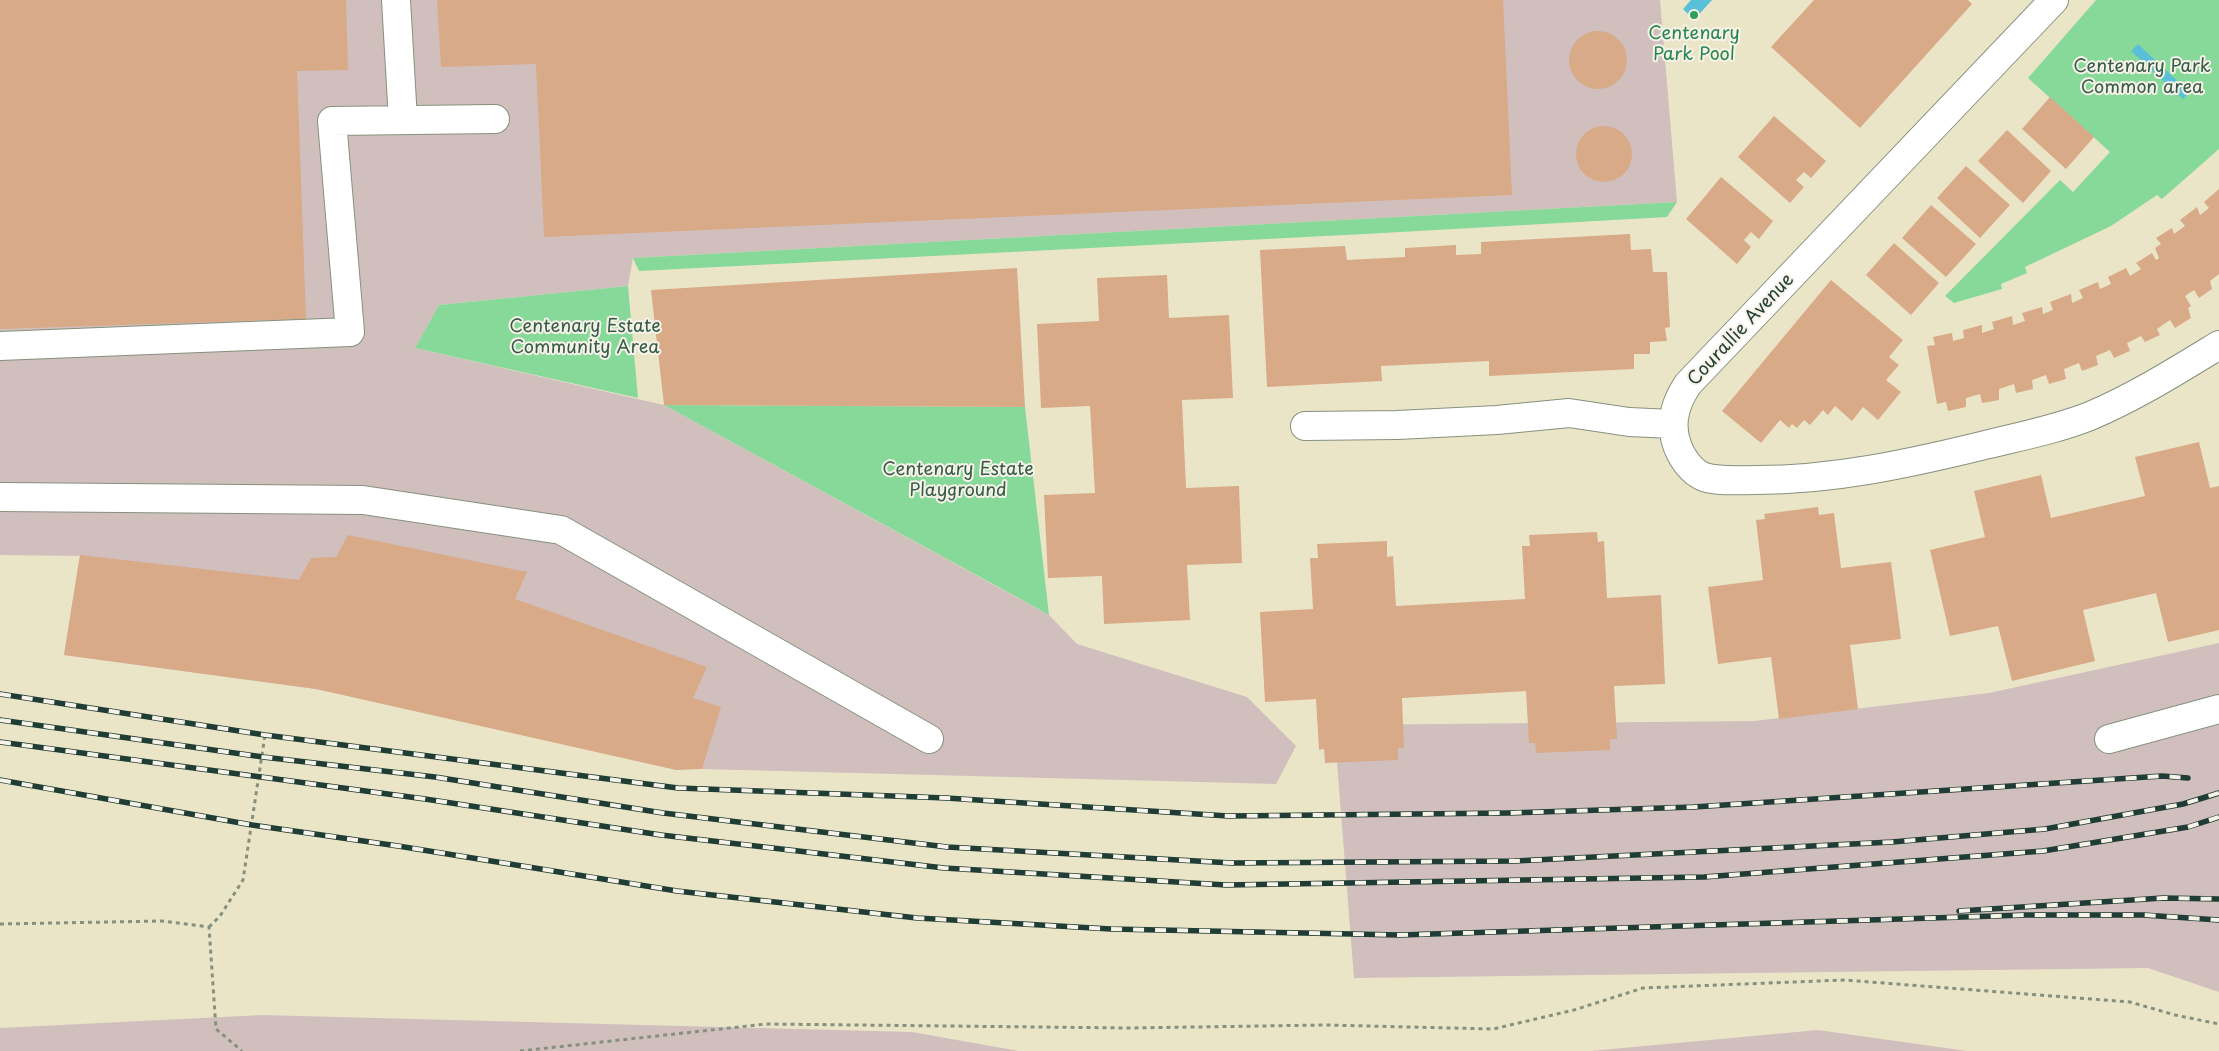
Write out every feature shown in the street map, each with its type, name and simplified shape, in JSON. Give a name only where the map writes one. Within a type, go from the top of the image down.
[{"type":"street","points":[[396,0],[403,120]]},
{"type":"street","name":"Courallie Avenue","points":[[2054,0],[1688,384],[1680,395],[1672,424],[1674,442],[1686,464],[1702,476],[1720,480],[1785,480],[1866,471],[2044,431],[2090,416],[2181,368],[2219,345]]},
{"type":"street","points":[[0,346],[350,332],[332,121],[495,119]]},
{"type":"street","points":[[1305,426],[1497,420],[1569,413],[1630,422],[1672,424]]},
{"type":"street","points":[[0,498],[362,500],[561,530],[929,739]]},
{"type":"street","points":[[2109,739],[2219,709]]},
{"type":"path","points":[[242,1051],[216,1029],[209,927],[220,916],[243,880],[265,735]]},
{"type":"path","points":[[0,924],[162,921],[209,927]]},
{"type":"path","points":[[520,1051],[766,1024],[1129,1028],[1326,1025],[1493,1029],[1574,1010],[1643,988],[1844,980],[2130,1002],[2175,1015],[2219,1024]]},
{"type":"shaded area","points":[[0,0],[1660,0],[1677,202],[633,258],[628,286],[439,305],[415,348],[664,405],[1049,615],[1077,644],[1247,697],[1296,746],[1276,784],[702,769],[316,689],[64,655],[80,556],[0,555]]},
{"type":"shaded area","points":[[2219,643],[2219,992],[2148,968],[1354,978],[1334,725],[1754,721],[1989,693]]},
{"type":"shaded area","points":[[262,1015],[912,1032],[1019,1051],[0,1051],[0,1028]]},
{"type":"shaded area","points":[[1818,1030],[1967,1051],[1590,1051]]},
{"type":"green space","name":"Centenary Park Common area","points":[[2096,0],[2219,0],[2219,149],[2162,199],[2157,195],[2111,226],[2025,267],[2027,273],[2001,284],[2002,289],[1954,303],[1945,296],[2060,180],[2073,192],[2110,152],[2028,78]]},
{"type":"green space","points":[[1677,202],[1667,217],[1365,234],[639,271],[633,258]]},
{"type":"green space","name":"Centenary Estate Community Area","points":[[628,286],[638,398],[415,348],[439,305]]},
{"type":"green space","name":"Centenary Estate Playground","points":[[664,405],[1025,407],[1049,615],[1015,596]]},
{"type":"water","name":"Centenary Park Pool","points":[[1691,0],[1712,0],[1694,20],[1683,9]]},
{"type":"water","points":[[2138,44],[2189,92],[2183,99],[2131,51]]},
{"type":"building","points":[[0,0],[346,0],[348,70],[297,71],[306,319],[0,329]]},
{"type":"building","points":[[437,0],[1503,0],[1512,195],[544,237],[536,64],[441,67]]},
{"type":"building","points":[[1814,0],[1968,0],[1972,4],[1860,128],[1771,47]]},
{"type":"building","points":[[1598,31],[1614,36],[1622,44],[1627,60],[1622,76],[1614,84],[1598,89],[1582,84],[1574,76],[1569,60],[1574,44],[1582,36]]},
{"type":"building","points":[[2050,97],[2094,137],[2066,169],[2022,129]]},
{"type":"building","points":[[1774,116],[1826,161],[1811,178],[1804,172],[1796,180],[1804,187],[1790,203],[1738,157]]},
{"type":"building","points":[[1598,126],[1610,126],[1620,130],[1628,138],[1632,154],[1628,170],[1620,178],[1610,182],[1598,182],[1588,178],[1580,170],[1576,160],[1576,148],[1580,138],[1588,130]]},
{"type":"building","points":[[2007,130],[2051,171],[2023,203],[1978,161]]},
{"type":"building","points":[[1966,166],[2010,205],[1980,238],[1937,198]]},
{"type":"building","points":[[1721,177],[1773,221],[1759,239],[1751,232],[1744,240],[1751,247],[1737,264],[1686,219]]},
{"type":"building","points":[[2219,189],[2219,274],[2210,281],[2212,289],[2199,298],[2194,290],[2185,296],[2191,306],[2188,308],[2191,318],[2175,328],[2170,320],[2157,329],[2160,335],[2145,342],[2141,336],[2127,343],[2130,351],[2114,358],[2110,350],[2096,356],[2098,365],[2082,371],[2079,363],[2064,369],[2066,379],[2049,384],[2046,375],[2032,380],[2033,389],[2016,393],[2014,384],[1999,389],[1999,400],[1982,403],[1980,394],[1966,398],[1966,407],[1948,411],[1946,402],[1937,404],[1927,346],[1935,345],[1933,337],[1952,333],[1953,341],[1964,338],[1963,330],[1982,325],[1982,333],[1994,329],[1992,322],[2012,316],[2013,325],[2025,321],[2022,313],[2042,307],[2043,314],[2053,310],[2050,302],[2071,294],[2072,303],[2083,298],[2079,290],[2098,282],[2100,289],[2111,284],[2108,277],[2126,268],[2130,276],[2141,269],[2136,263],[2152,253],[2156,260],[2159,258],[2155,248],[2161,244],[2156,238],[2172,228],[2174,234],[2185,226],[2180,220],[2197,207],[2200,215],[2209,208],[2204,202]]},
{"type":"building","points":[[1931,205],[1976,244],[1946,277],[1902,238]]},
{"type":"building","points":[[1630,234],[1631,250],[1651,249],[1653,272],[1667,272],[1670,327],[1665,328],[1667,341],[1650,342],[1650,354],[1634,354],[1634,369],[1489,376],[1489,361],[1381,366],[1382,381],[1267,387],[1260,250],[1345,246],[1347,260],[1405,257],[1405,248],[1456,245],[1456,255],[1481,254],[1481,242]]},
{"type":"building","points":[[1894,243],[1939,283],[1911,315],[1866,275]]},
{"type":"building","points":[[1017,268],[1025,407],[664,405],[651,290]]},
{"type":"building","points":[[1167,275],[1169,318],[1229,315],[1233,398],[1182,400],[1186,488],[1239,486],[1242,563],[1187,565],[1190,620],[1104,624],[1102,576],[1048,578],[1044,495],[1095,493],[1090,406],[1041,408],[1037,324],[1099,321],[1097,278]]},
{"type":"building","points":[[1831,280],[1903,340],[1889,357],[1899,365],[1886,380],[1901,392],[1878,420],[1863,407],[1852,421],[1835,406],[1828,415],[1823,410],[1810,425],[1804,420],[1797,428],[1792,424],[1789,428],[1780,420],[1761,443],[1722,411]]},
{"type":"building","points":[[2199,442],[2210,488],[2219,486],[2219,630],[2168,642],[2156,593],[2083,610],[2095,661],[2012,681],[1998,626],[1950,636],[1930,550],[1985,537],[1974,491],[2041,475],[2051,518],[2145,496],[2135,457]]},
{"type":"building","points":[[1818,507],[1819,515],[1834,513],[1841,568],[1891,562],[1901,639],[1850,645],[1858,709],[1779,719],[1771,657],[1718,664],[1708,587],[1763,580],[1756,520],[1765,519],[1764,514]]},
{"type":"building","points":[[1597,532],[1598,542],[1604,541],[1607,598],[1661,595],[1665,684],[1614,686],[1617,739],[1610,739],[1610,750],[1536,753],[1535,743],[1529,743],[1526,691],[1402,698],[1404,748],[1398,748],[1398,760],[1325,763],[1324,749],[1319,750],[1316,699],[1265,702],[1260,612],[1313,609],[1310,558],[1318,558],[1317,544],[1387,541],[1387,557],[1393,556],[1396,606],[1525,599],[1522,546],[1530,546],[1529,535]]},
{"type":"building","points":[[348,535],[527,572],[515,599],[707,667],[693,698],[721,707],[702,769],[676,770],[316,689],[64,655],[80,555],[299,580],[311,558],[336,557]]},
{"type":"railway","points":[[0,694],[265,735],[678,788],[946,798],[1228,816],[1509,813],[1694,807],[2162,776],[2188,778]]},
{"type":"railway","points":[[0,720],[263,757],[435,777],[663,813],[947,847],[1232,863],[1515,861],[1892,842],[2045,829],[2183,804],[2219,793]]},
{"type":"railway","points":[[0,742],[425,799],[661,835],[944,868],[1226,885],[1704,877],[2043,851],[2188,827],[2219,817]]},
{"type":"railway","points":[[0,780],[252,825],[398,846],[677,891],[917,918],[1111,929],[1400,935],[2026,915],[2143,915],[2219,920]]},
{"type":"railway","points":[[1959,911],[2163,898],[2219,899]]},
{"type":"place","name":"Centenary Park Pool","points":[[1694,15]]}]
